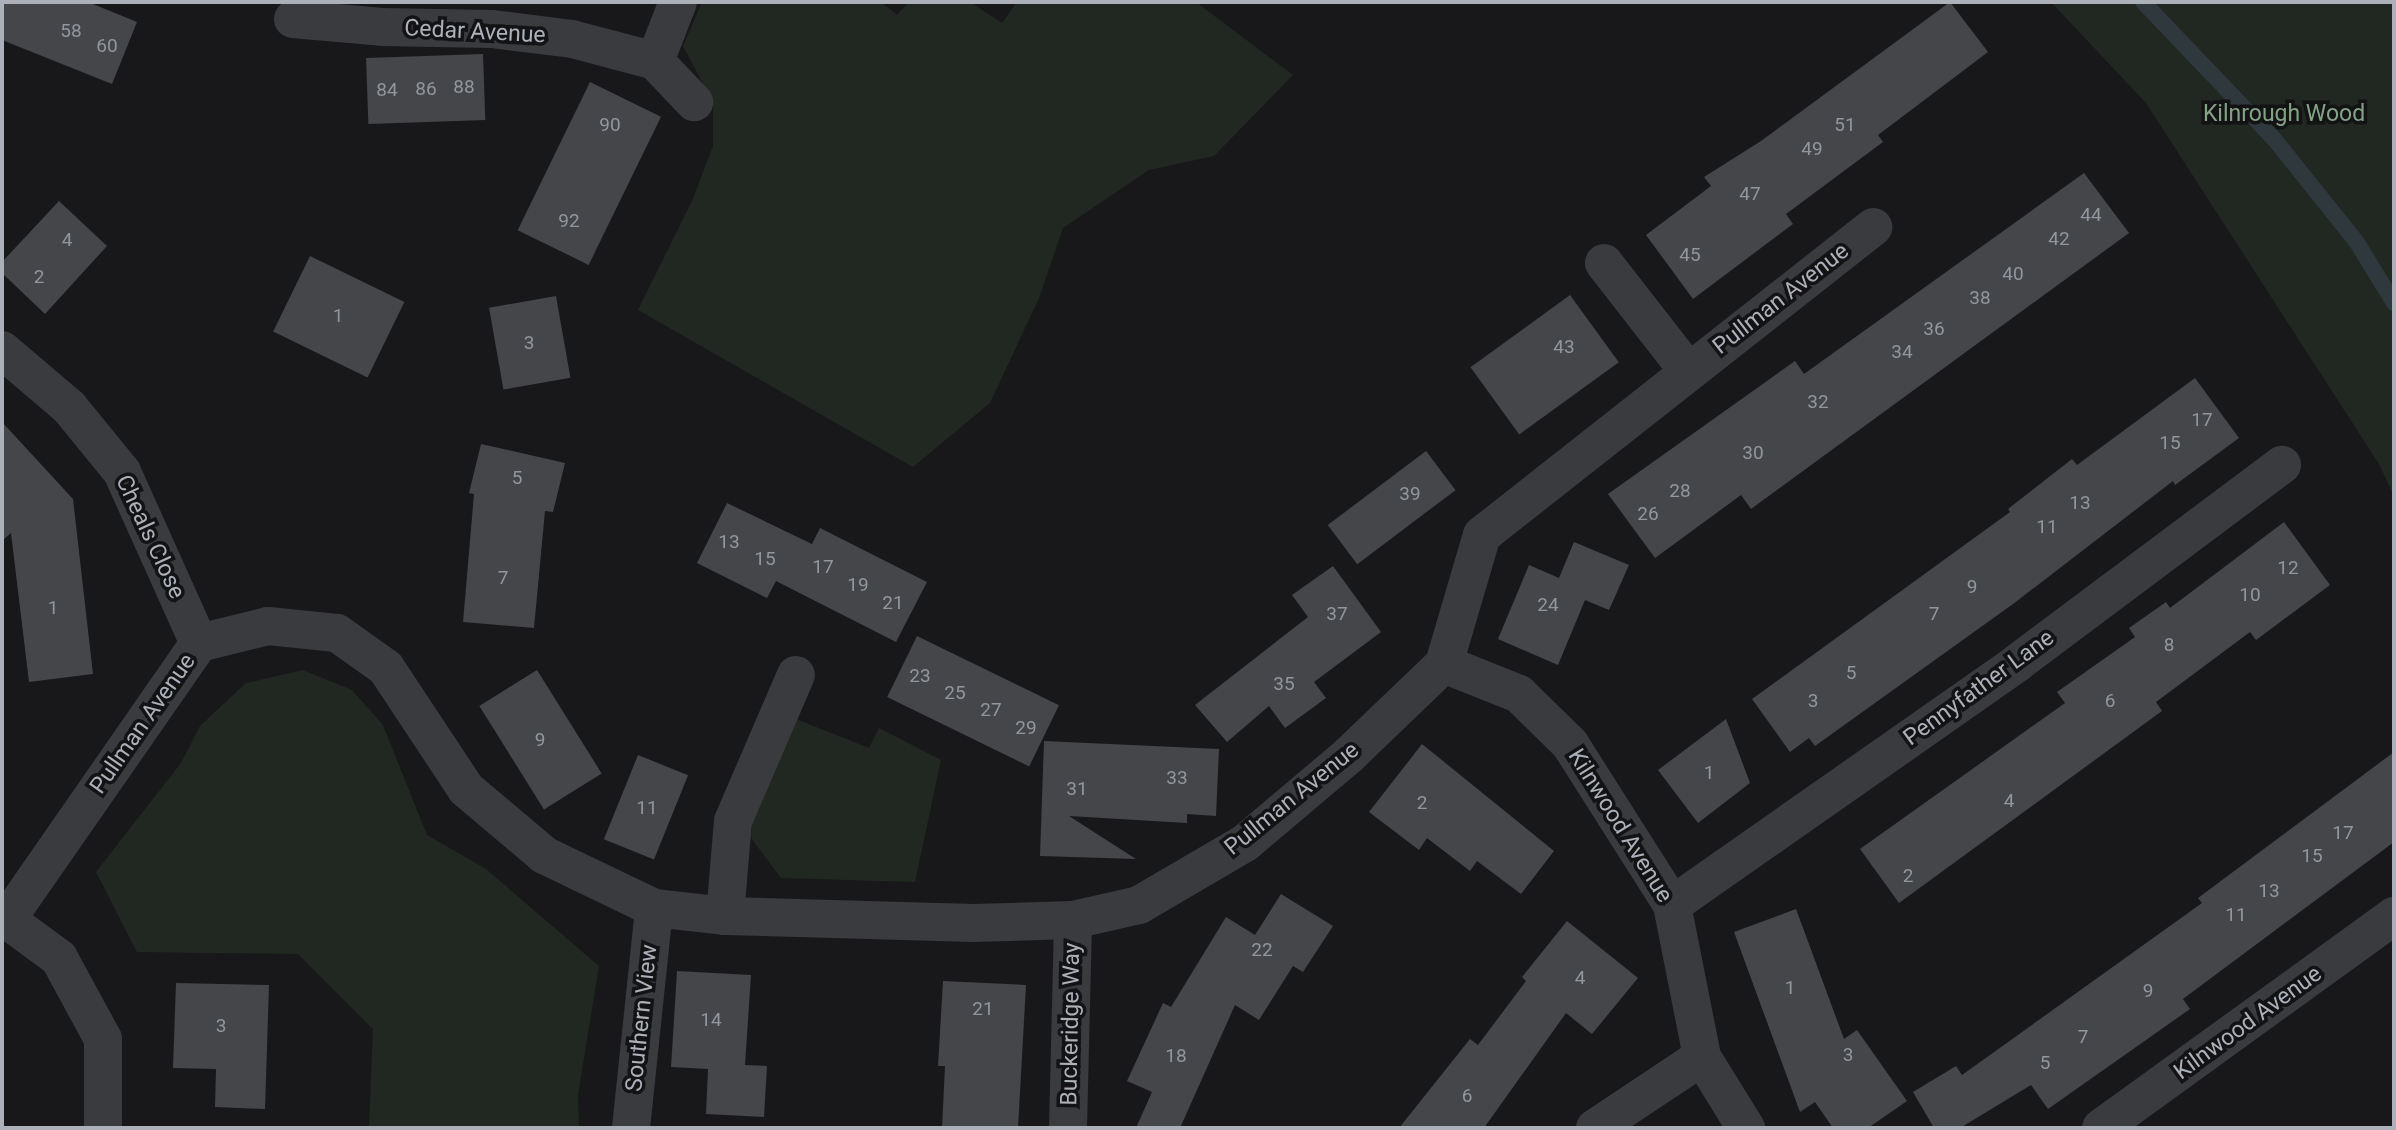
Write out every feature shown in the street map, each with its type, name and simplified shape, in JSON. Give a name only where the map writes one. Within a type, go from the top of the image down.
[{"type":"street","points":[[678,2],[654,61],[694,102]]},
{"type":"street","name":"Cedar Avenue","points":[[293,19],[382,27],[492,29],[572,39],[654,61]]},
{"type":"street","name":"Pullman Avenue","points":[[5,917],[199,643],[268,626],[337,633],[386,668],[466,789],[544,855],[654,908],[725,916],[974,923],[1073,920],[1139,905],[1245,843],[1349,755],[1444,663],[1482,535],[1873,227]]},
{"type":"street","points":[[1604,263],[1689,372]]},
{"type":"street","name":"Cheals Close","points":[[2,350],[69,407],[122,472],[199,643]]},
{"type":"street","name":"Pennyfather Lane","points":[[1672,905],[2017,663],[2282,464]]},
{"type":"street","name":"Kilnwood Avenue","points":[[1444,663],[1519,694],[1570,744],[1672,905],[1702,1057],[1746,1128]]},
{"type":"street","points":[[725,916],[733,821],[796,675]]},
{"type":"street","name":"Southern View","points":[[631,1128],[654,908]]},
{"type":"street","name":"Kilnwood Avenue","points":[[2101,1128],[2394,916]]},
{"type":"street","points":[[5,917],[59,958],[103,1040],[103,1128]]},
{"type":"street","name":"Buckeridge Way","points":[[1068,1128],[1073,920]]},
{"type":"street","points":[[1595,1128],[1702,1057]]},
{"type":"green space","points":[[702,2],[881,2],[897,15],[909,2],[970,2],[1002,23],[1017,2],[1196,2],[1293,75],[1214,156],[1149,170],[1063,228],[1039,298],[990,403],[913,467],[638,310],[692,201],[713,146],[713,103],[683,46]]},
{"type":"green space","name":"Kilnrough Wood","points":[[2051,2],[2394,2],[2394,496],[2379,464],[2146,103]]},
{"type":"green space","points":[[303,670],[352,690],[383,725],[427,835],[486,869],[599,966],[578,1095],[579,1128],[369,1128],[373,1029],[298,954],[137,952],[96,872],[181,763],[200,726],[246,683]]},
{"type":"green space","points":[[796,719],[869,748],[879,728],[941,760],[915,882],[781,878],[751,838],[754,797]]},
{"type":"building","points":[[2,2],[88,2],[137,22],[112,84],[2,40]]},
{"type":"building","points":[[1950,2],[1988,52],[1878,135],[1883,142],[1786,214],[1793,224],[1693,299],[1646,235],[1711,186],[1704,177],[1761,141]]},
{"type":"building","points":[[483,54],[485,120],[368,124],[366,58]]},
{"type":"building","points":[[590,82],[661,117],[589,265],[518,230]]},
{"type":"building","points":[[2084,173],[2129,233],[1751,509],[1741,495],[1655,558],[1608,494],[1795,361],[1804,374]]},
{"type":"building","points":[[59,201],[107,246],[45,314],[2,273],[2,262]]},
{"type":"building","points":[[310,256],[404,302],[368,378],[273,331]]},
{"type":"building","points":[[1570,295],[1619,362],[1519,434],[1470,367]]},
{"type":"building","points":[[556,296],[570,378],[503,390],[489,308]]},
{"type":"building","points":[[2195,378],[2239,438],[2175,485],[2173,481],[2013,604],[1815,746],[1809,738],[1790,752],[1752,699],[2010,512],[2008,509],[2072,459],[2077,465]]},
{"type":"building","points":[[2,422],[73,499],[93,674],[29,682],[11,533],[2,541]]},
{"type":"building","points":[[481,444],[565,463],[553,512],[545,511],[534,628],[463,622],[474,494],[469,493]]},
{"type":"building","points":[[1426,451],[1455,490],[1357,564],[1328,525]]},
{"type":"building","points":[[727,503],[812,544],[820,528],[927,582],[896,642],[776,581],[767,598],[697,563]]},
{"type":"building","points":[[2284,522],[2330,585],[2256,640],[2250,632],[2156,702],[2162,711],[1899,903],[1860,849],[2065,703],[2057,692],[2135,637],[2129,628],[2166,602],[2170,608]]},
{"type":"building","points":[[1574,542],[1629,565],[1609,610],[1585,600],[1558,665],[1498,639],[1529,565],[1559,578]]},
{"type":"building","points":[[1333,566],[1381,632],[1314,682],[1326,698],[1285,728],[1269,706],[1227,742],[1195,705],[1308,617],[1292,595]]},
{"type":"building","points":[[917,636],[1059,705],[1029,766],[887,697]]},
{"type":"building","points":[[537,670],[602,773],[544,809],[479,706]]},
{"type":"building","points":[[1726,719],[1750,783],[1698,823],[1658,770]]},
{"type":"building","points":[[1044,741],[1219,749],[1216,816],[1187,814],[1187,823],[1069,816],[1136,859],[1040,856]]},
{"type":"building","points":[[1422,744],[1554,851],[1521,894],[1477,861],[1470,871],[1427,838],[1419,850],[1369,812]]},
{"type":"building","points":[[2394,752],[2394,842],[2183,999],[2190,1009],[2048,1109],[2031,1085],[1960,1128],[1934,1128],[1913,1092],[1956,1066],[1962,1075],[2202,903],[2198,898]]},
{"type":"building","points":[[638,755],[688,775],[654,860],[604,839]]},
{"type":"building","points":[[1281,894],[1333,926],[1303,972],[1293,966],[1259,1020],[1235,1005],[1180,1128],[1136,1128],[1152,1092],[1127,1081],[1163,1003],[1171,1007],[1226,917],[1255,935]]},
{"type":"building","points":[[1796,909],[1844,1039],[1857,1030],[1907,1101],[1868,1128],[1833,1128],[1815,1102],[1800,1112],[1734,932]]},
{"type":"building","points":[[1567,921],[1638,978],[1592,1034],[1566,1013],[1484,1128],[1399,1128],[1470,1039],[1478,1045],[1526,981],[1522,977]]},
{"type":"building","points":[[677,971],[751,975],[745,1065],[767,1066],[764,1117],[706,1114],[708,1069],[671,1067]]},
{"type":"building","points":[[943,981],[1026,985],[1018,1128],[942,1128],[945,1066],[938,1066]]},
{"type":"building","points":[[176,983],[269,985],[265,1109],[215,1107],[216,1069],[173,1068]]},
{"type":"waterway","points":[[2143,2],[2275,140],[2356,241],[2394,303]]}]
